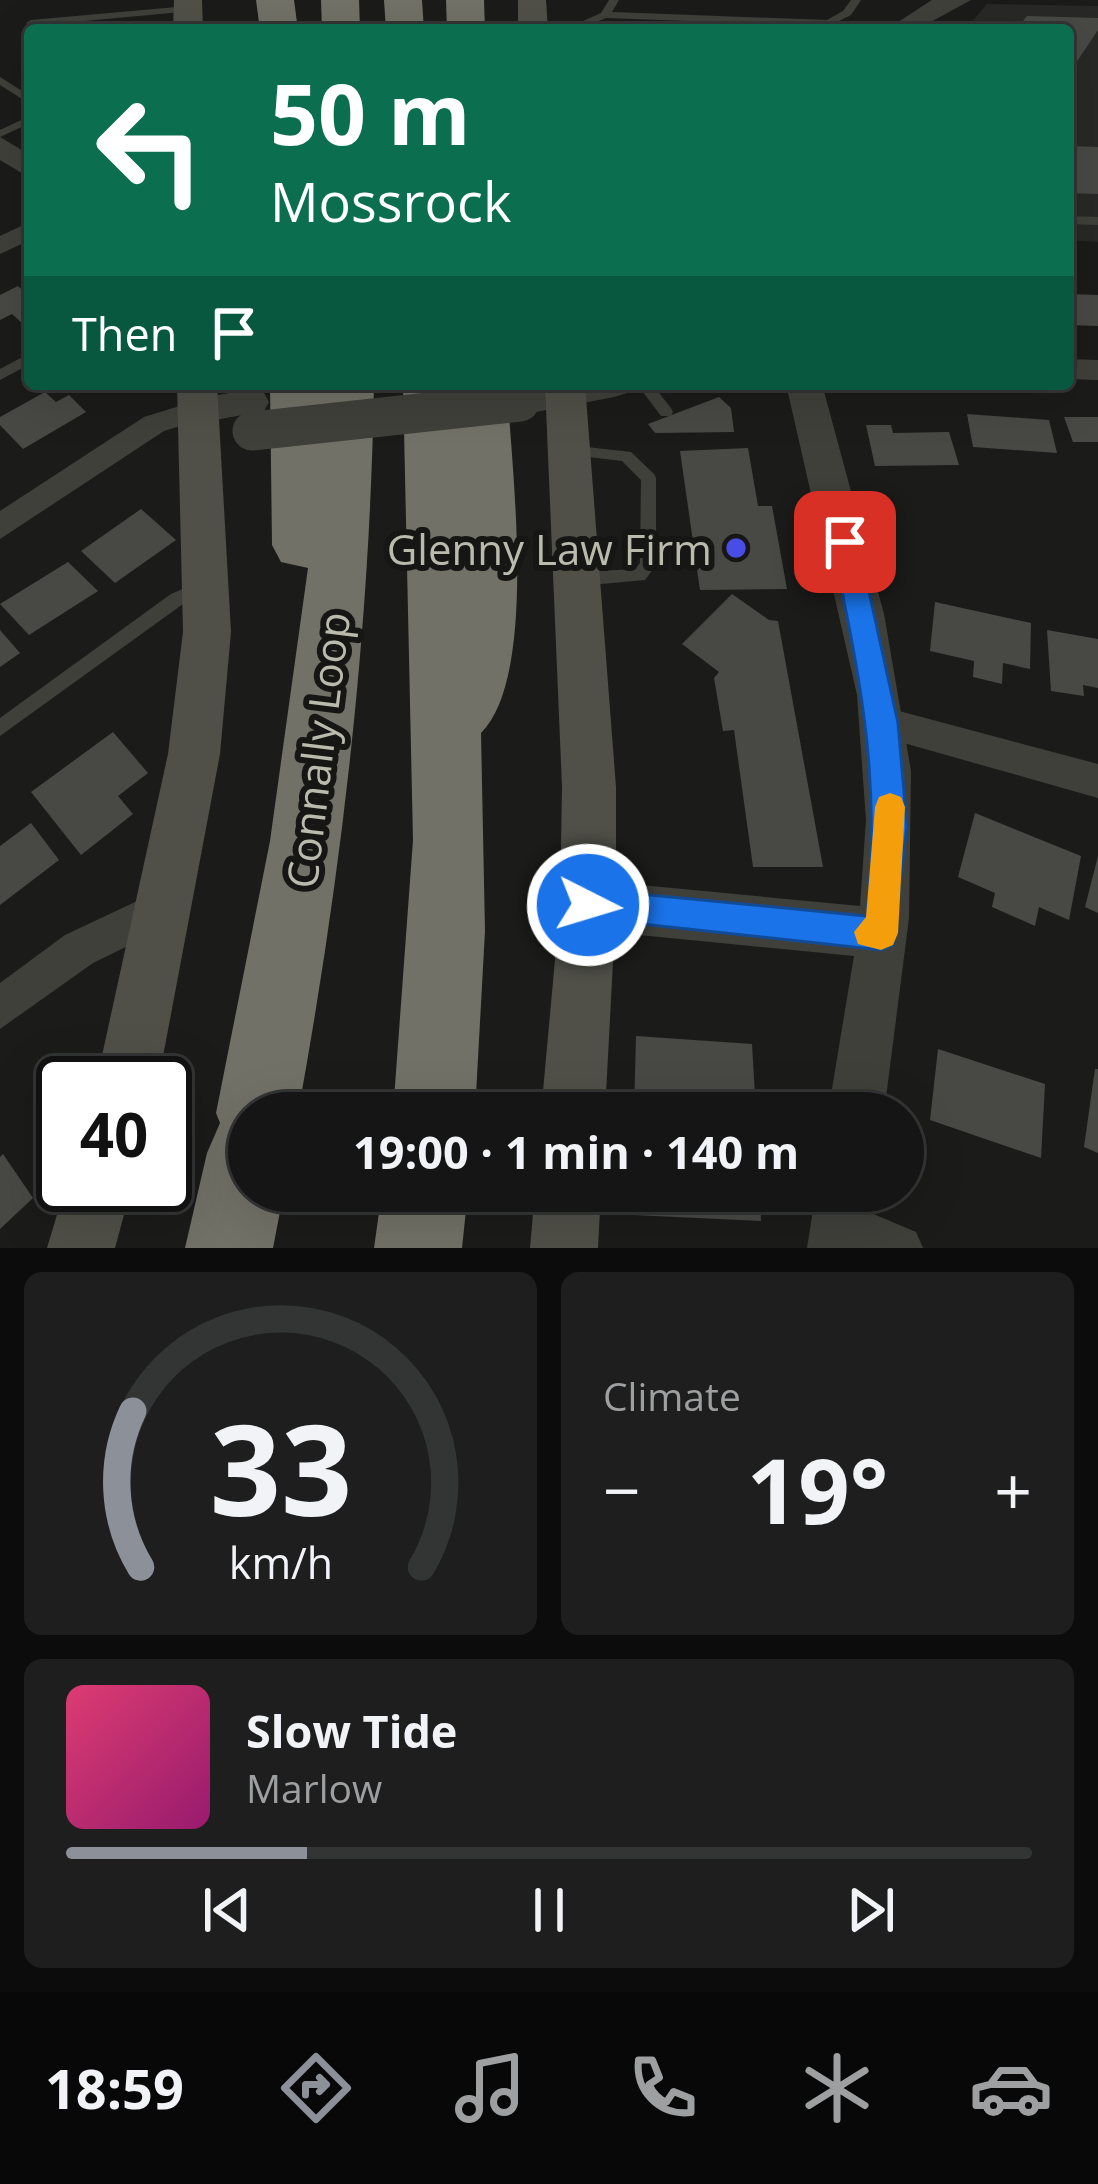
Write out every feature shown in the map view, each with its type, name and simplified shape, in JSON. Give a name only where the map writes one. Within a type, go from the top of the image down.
[{"type":"highway","name":"Connally Loop","points":[[261,1092],[293,937],[322,714],[343,534],[347,390]]},
{"type":"highway","points":[[430,390],[449,747],[448,868],[435,1092]]},
{"type":"highway","points":[[449,747],[488,629],[533,392]]},
{"type":"highway","points":[[233,408],[300,529],[322,714]]},
{"type":"highway","points":[[230,1248],[237,1212]]},
{"type":"highway","points":[[418,1248],[422,1212]]},
{"type":"main road","points":[[533,392],[568,450],[589,788],[588,905],[575,1092]]},
{"type":"main road","points":[[133,1056],[194,754],[206,587],[233,408]]},
{"type":"main road","points":[[81,1248],[91,1212]]},
{"type":"main road","points":[[564,1248],[567,1212]]},
{"type":"street","points":[[921,7],[958,0]]},
{"type":"street","points":[[0,146],[24,164]]},
{"type":"street","points":[[0,527],[124,448],[233,408],[366,390]]},
{"type":"street","points":[[233,408],[533,392]]},
{"type":"street","points":[[806,403],[836,502],[884,723],[891,826],[859,1092]]},
{"type":"street","points":[[884,723],[1098,781]]},
{"type":"street","points":[[588,905],[881,933]]},
{"type":"street","points":[[0,1008],[79,949],[165,907]]},
{"type":"street","points":[[841,1221],[900,1248]]},
{"type":"lane","points":[[605,15],[614,0]]},
{"type":"lane","points":[[583,24],[605,15],[829,23],[847,14],[856,0]]},
{"type":"lane","points":[[31,22],[188,13]]},
{"type":"lane","points":[[649,390],[666,412]]},
{"type":"lane","points":[[568,450],[626,456],[649,478],[649,566],[639,575],[576,579]]},
{"type":"lane","points":[[0,728],[177,598],[206,587]]},
{"type":"shaded area","points":[[987,4],[1098,6],[1098,242],[1074,240],[1074,24],[970,24]]},
{"type":"building","points":[[1027,16],[1098,18],[1098,30],[1074,66],[1074,24],[1021,24]]},
{"type":"building","points":[[1074,146],[1098,147],[1098,194],[1074,193]]},
{"type":"building","points":[[18,286],[24,292],[24,325],[12,314],[0,320],[0,295]]},
{"type":"building","points":[[1074,294],[1098,295],[1098,326],[1074,325]]},
{"type":"building","points":[[45,392],[56,402],[69,395],[86,412],[23,449],[0,425],[0,417]]},
{"type":"building","points":[[719,397],[731,408],[734,432],[655,433],[648,424]]},
{"type":"building","points":[[967,414],[1049,420],[1057,453],[973,447]]},
{"type":"building","points":[[1064,417],[1098,417],[1098,442],[1073,442]]},
{"type":"building","points":[[866,425],[891,425],[893,433],[949,432],[959,465],[875,466]]},
{"type":"building","name":"Glenny Law Firm","points":[[748,448],[758,506],[772,506],[787,589],[700,590],[680,451]]},
{"type":"building","points":[[141,509],[176,540],[115,583],[81,551]]},
{"type":"building","points":[[68,562],[98,591],[29,635],[0,604]]},
{"type":"building","points":[[732,594],[769,620],[778,621],[823,867],[753,867],[734,730],[723,731],[714,678],[719,672],[682,644]]},
{"type":"building","points":[[935,602],[1031,623],[1030,669],[1003,663],[1002,684],[973,677],[974,661],[930,651]]},
{"type":"building","points":[[0,630],[20,653],[0,667]]},
{"type":"building","points":[[1047,630],[1098,639],[1098,688],[1083,685],[1084,696],[1051,691]]},
{"type":"building","points":[[113,732],[148,773],[118,796],[133,814],[81,855],[31,792]]},
{"type":"building","points":[[975,813],[1081,856],[1069,920],[1039,907],[1035,926],[992,907],[995,893],[958,877]]},
{"type":"building","points":[[31,823],[59,860],[0,905],[0,846]]},
{"type":"building","points":[[1098,856],[1098,913],[1085,907]]},
{"type":"building","points":[[636,1036],[752,1044],[755,1092],[635,1092]]},
{"type":"building","points":[[938,1049],[1045,1084],[1041,1158],[930,1120]]},
{"type":"building","points":[[1098,1069],[1098,1153],[1084,1147]]},
{"type":"building","points":[[3,1154],[33,1198],[0,1229],[0,1157]]},
{"type":"building","points":[[761,1212],[761,1221],[633,1215]]},
{"type":"slow traffic","points":[[870,932],[881,933],[890,807]]},
{"type":"place","name":"Glenny Law Firm","points":[[736,548]]},
{"type":"route","points":[[588,905],[881,933],[891,826],[884,723],[845,542]]}]
